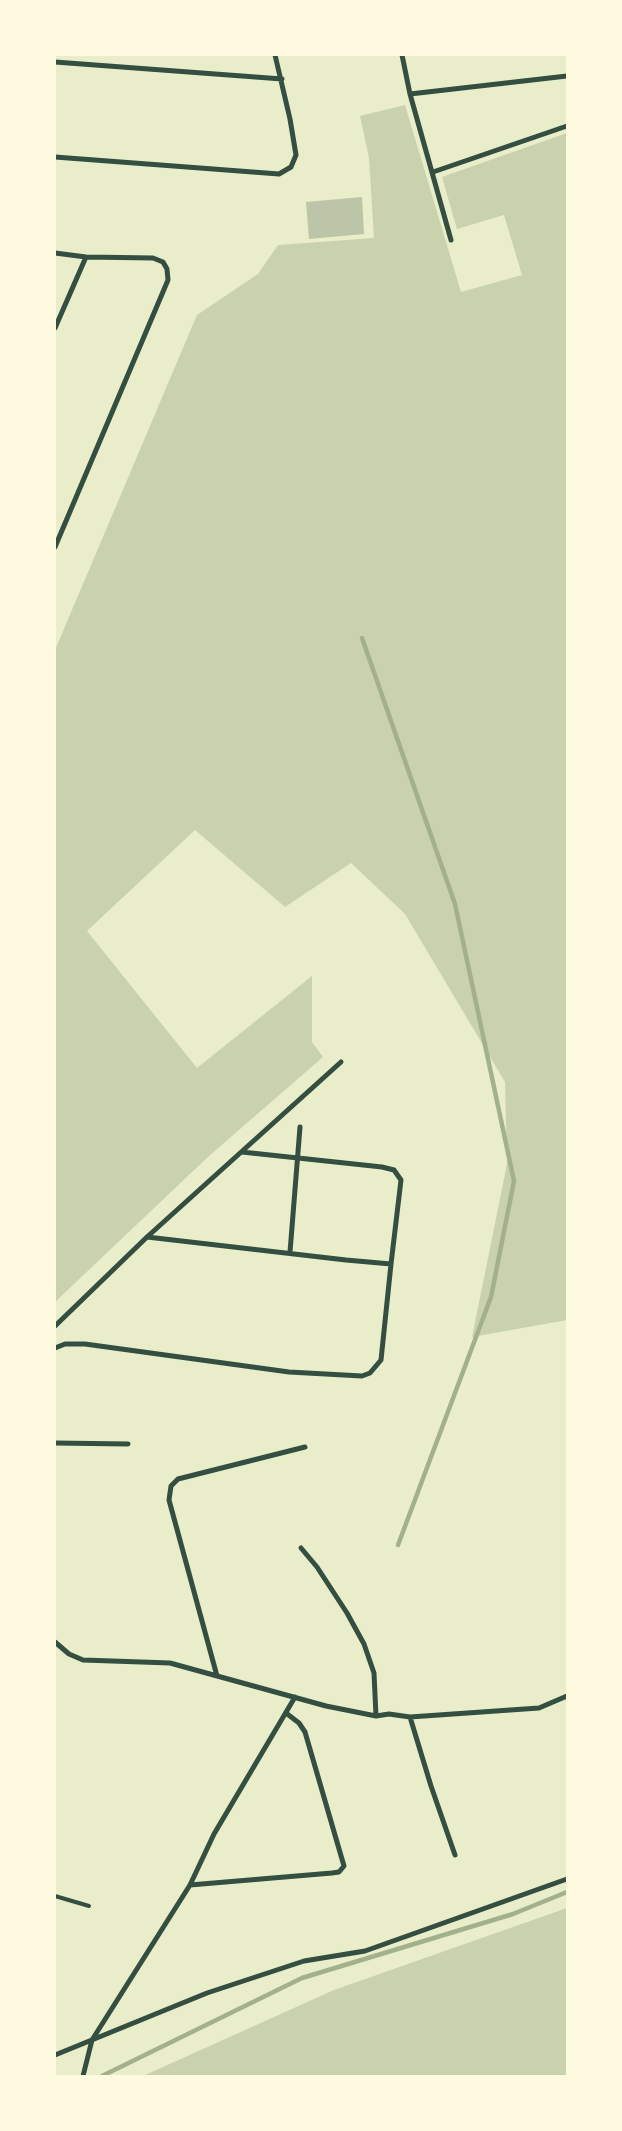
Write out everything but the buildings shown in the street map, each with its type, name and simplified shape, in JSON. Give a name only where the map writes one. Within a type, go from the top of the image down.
[{"type":"street","points":[[55,157],[279,174],[291,167],[296,155],[282,79],[275,55]]},
{"type":"street","points":[[402,55],[410,94],[451,240]]},
{"type":"street","points":[[55,62],[282,79]]},
{"type":"street","points":[[410,94],[567,76]]},
{"type":"street","points":[[433,172],[567,126]]},
{"type":"street","points":[[55,253],[86,257],[153,258],[163,262],[167,270],[168,280],[55,547]]},
{"type":"street","points":[[55,328],[86,257]]},
{"type":"street","points":[[55,1326],[147,1237],[341,1062]]},
{"type":"street","points":[[290,1252],[300,1127]]},
{"type":"street","points":[[55,1348],[65,1344],[85,1344],[289,1372],[362,1376],[370,1373],[381,1360],[401,1180],[397,1173],[382,1167],[242,1152]]},
{"type":"street","points":[[147,1237],[391,1264]]},
{"type":"street","points":[[55,1443],[128,1444]]},
{"type":"street","points":[[217,1676],[169,1500],[171,1486],[178,1479],[305,1447]]},
{"type":"street","points":[[301,1548],[316,1567],[364,1644],[374,1673],[376,1716]]},
{"type":"street","points":[[55,1642],[69,1654],[84,1660],[170,1663],[295,1697],[376,1716],[389,1714],[410,1717],[539,1708],[567,1696]]},
{"type":"street","points":[[83,2076],[92,2040],[190,1885],[214,1834],[295,1697]]},
{"type":"street","points":[[190,1885],[332,1873],[339,1872],[344,1866],[305,1732],[299,1723],[286,1713]]},
{"type":"street","points":[[410,1717],[431,1786],[455,1854]]},
{"type":"street","points":[[55,2055],[224,1988],[304,1961],[365,1951],[567,1879]]},
{"type":"lane","points":[[55,1896],[89,1906]]},
{"type":"green space","points":[[405,105],[461,292],[522,275],[504,215],[457,229],[442,177],[567,133],[567,1320],[472,1337],[507,1164],[505,1082],[405,914],[351,863],[285,907],[195,830],[87,931],[197,1068],[312,976],[312,1042],[323,1057],[209,1156],[55,1302],[55,650],[197,315],[258,274],[278,245],[374,238],[369,158],[360,116]]},
{"type":"green space","points":[[567,1908],[567,2076],[143,2076],[334,1990]]},
{"type":"waterway","points":[[362,638],[455,904],[514,1181],[491,1297],[398,1545]]},
{"type":"waterway","points":[[102,2076],[302,1978],[513,1914],[567,1892]]}]
